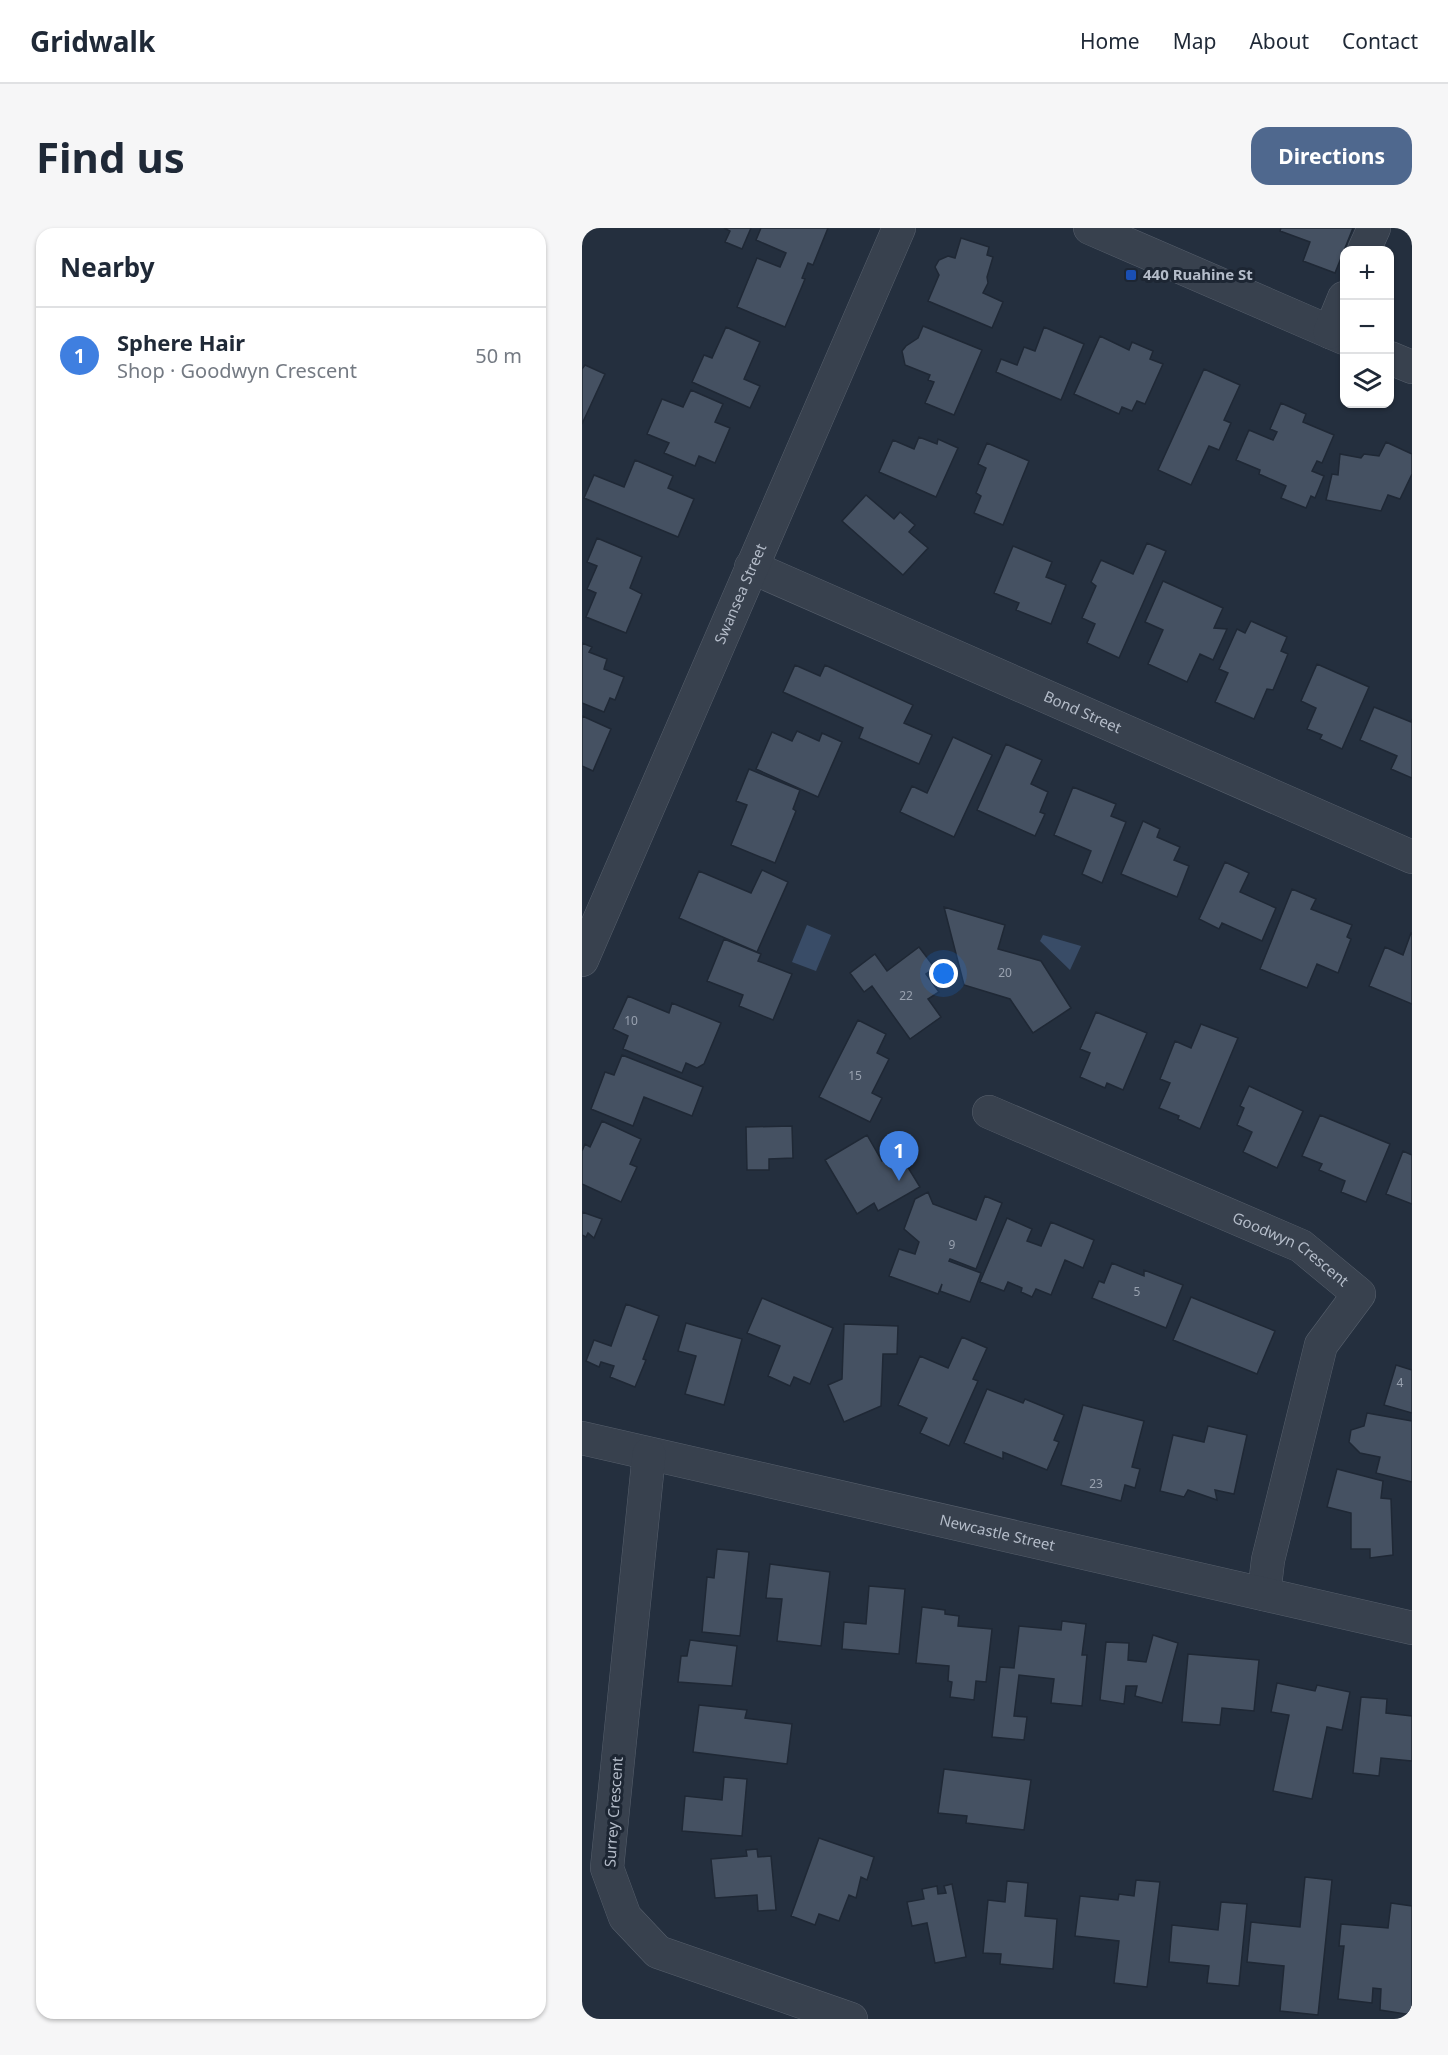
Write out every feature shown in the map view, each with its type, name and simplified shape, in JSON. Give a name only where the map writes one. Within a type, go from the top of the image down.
[{"type":"street","name":"Swansea Street","points":[[582,960],[899,228]]},
{"type":"street","points":[[1090,228],[1337,335],[1344,300]]},
{"type":"street","points":[[1366,246],[1374,228]]},
{"type":"street","points":[[1394,360],[1412,367]]},
{"type":"street","name":"Bond Street","points":[[751,567],[1412,857]]},
{"type":"street","name":"Goodwyn Crescent","points":[[989,1112],[1301,1246],[1359,1294],[1321,1345],[1268,1560],[1264,1594]]},
{"type":"street","name":"Newcastle Street","points":[[582,1438],[1412,1628]]},
{"type":"street","name":"Surrey Crescent","points":[[649,1454],[607,1868],[625,1917],[658,1952],[851,2019]]},
{"type":"water","points":[[807,925],[831,935],[816,971],[792,962]]},
{"type":"water","points":[[1043,935],[1081,946],[1070,970],[1040,941]]},
{"type":"building","points":[[724,228],[751,228],[742,249],[725,242],[730,231]]},
{"type":"building","points":[[761,228],[828,228],[813,265],[808,263],[802,278],[805,279],[785,327],[737,307],[757,258],[780,267],[786,253],[756,240]]},
{"type":"building","points":[[1281,228],[1353,228],[1346,246],[1340,246],[1340,260],[1335,273],[1303,261],[1310,242],[1280,231]]},
{"type":"building","points":[[961,238],[989,247],[987,255],[993,257],[987,277],[988,283],[983,293],[1003,302],[992,328],[928,301],[939,275],[935,267],[939,260],[948,256],[955,258]]},
{"type":"building","points":[[923,326],[982,350],[954,415],[925,403],[934,382],[928,380],[930,375],[905,365],[902,351],[918,338]]},
{"type":"building","points":[[726,327],[760,342],[744,379],[760,386],[750,408],[692,382],[704,355],[712,358]]},
{"type":"building","points":[[1044,327],[1084,344],[1061,400],[996,372],[1001,359],[1017,365],[1024,347],[1035,351]]},
{"type":"building","points":[[1100,336],[1129,350],[1132,342],[1153,351],[1150,359],[1163,364],[1145,404],[1137,401],[1132,411],[1122,407],[1119,414],[1074,394]]},
{"type":"building","points":[[585,365],[605,374],[582,424],[582,369]]},
{"type":"building","points":[[1204,369],[1240,385],[1224,420],[1231,423],[1219,450],[1209,446],[1191,485],[1158,470]]},
{"type":"building","points":[[691,390],[723,404],[715,422],[730,428],[715,463],[699,456],[695,466],[664,453],[669,443],[647,434],[662,399],[683,407]]},
{"type":"building","points":[[1281,403],[1306,414],[1303,422],[1334,435],[1322,463],[1317,461],[1312,471],[1324,476],[1315,498],[1311,496],[1306,508],[1281,498],[1286,486],[1259,474],[1260,470],[1236,460],[1249,430],[1273,440],[1277,432],[1270,429]]},
{"type":"building","points":[[919,437],[937,444],[938,439],[958,448],[936,497],[879,472],[893,440],[914,449]]},
{"type":"building","points":[[1386,442],[1412,454],[1412,474],[1400,499],[1388,495],[1381,511],[1326,500],[1332,474],[1338,475],[1340,454],[1361,458],[1364,454],[1379,456]]},
{"type":"building","points":[[987,443],[1029,461],[1003,525],[974,513],[981,496],[976,493],[986,468],[978,464]]},
{"type":"building","points":[[635,460],[673,476],[668,488],[694,499],[678,537],[584,498],[594,475],[624,487]]},
{"type":"building","points":[[866,495],[894,519],[900,512],[915,525],[909,532],[928,548],[903,575],[842,521]]},
{"type":"building","points":[[597,538],[642,557],[630,588],[642,594],[626,633],[586,617],[596,593],[587,589],[597,566],[587,562]]},
{"type":"building","points":[[1147,543],[1166,551],[1119,658],[1087,643],[1095,624],[1082,618],[1096,586],[1091,582],[1101,560],[1133,574]]},
{"type":"building","points":[[1013,546],[1052,562],[1046,577],[1066,585],[1051,624],[1016,610],[1019,603],[994,593]]},
{"type":"building","points":[[1163,581],[1223,608],[1214,628],[1227,629],[1213,660],[1200,654],[1187,682],[1148,664],[1163,630],[1145,622]]},
{"type":"building","points":[[1251,621],[1287,637],[1281,651],[1288,654],[1273,690],[1267,689],[1254,719],[1215,702],[1228,673],[1219,669],[1237,629],[1245,633]]},
{"type":"building","points":[[582,643],[592,647],[589,652],[607,659],[604,669],[624,677],[615,700],[610,698],[604,712],[582,703]]},
{"type":"building","points":[[1317,664],[1369,687],[1342,749],[1320,739],[1322,735],[1307,729],[1316,708],[1301,701]]},
{"type":"building","points":[[795,665],[820,676],[825,665],[913,705],[904,723],[932,735],[919,764],[859,738],[863,728],[783,692]]},
{"type":"building","points":[[1374,707],[1411,722],[1412,719],[1412,778],[1391,769],[1397,756],[1360,740]]},
{"type":"building","points":[[582,716],[611,729],[593,771],[582,766]]},
{"type":"building","points":[[797,731],[819,741],[822,733],[842,742],[818,797],[756,769],[772,732],[792,741]]},
{"type":"building","points":[[953,737],[992,755],[954,837],[900,812],[912,786],[927,793]]},
{"type":"building","points":[[1006,744],[1042,760],[1031,784],[1048,792],[1040,812],[1045,814],[1035,836],[977,810]]},
{"type":"building","points":[[749,769],[800,790],[793,809],[796,811],[775,863],[731,845],[747,805],[736,801]]},
{"type":"building","points":[[1073,787],[1116,804],[1111,816],[1126,822],[1102,883],[1082,874],[1091,851],[1054,835]]},
{"type":"building","points":[[1143,821],[1160,829],[1157,837],[1180,847],[1174,860],[1189,866],[1177,897],[1121,874]]},
{"type":"building","points":[[1225,862],[1249,873],[1240,892],[1276,908],[1262,941],[1222,923],[1219,929],[1199,919]]},
{"type":"building","points":[[762,870],[788,882],[757,952],[679,918],[699,871],[751,893]]},
{"type":"building","points":[[1292,889],[1316,899],[1311,909],[1352,925],[1347,937],[1351,939],[1338,973],[1317,964],[1307,988],[1260,969]]},
{"type":"building","points":[[944,907],[1005,925],[998,949],[1041,961],[1071,1008],[1033,1033],[1010,999],[964,985]]},
{"type":"building","points":[[1411,933],[1412,1004],[1369,986],[1385,947],[1403,955]]},
{"type":"building","points":[[724,939],[761,954],[758,961],[792,974],[773,1020],[739,1006],[743,995],[707,981]]},
{"type":"building","points":[[919,947],[935,968],[926,974],[939,992],[928,999],[941,1017],[910,1039],[872,986],[864,992],[850,973],[875,954],[887,971]]},
{"type":"building","points":[[628,996],[669,1013],[672,1003],[721,1023],[704,1064],[697,1068],[686,1063],[682,1073],[623,1049],[628,1036],[613,1029]]},
{"type":"building","points":[[1096,1012],[1147,1033],[1123,1090],[1107,1083],[1105,1088],[1080,1077],[1090,1053],[1080,1049]]},
{"type":"building","points":[[858,1020],[886,1034],[877,1053],[889,1059],[872,1093],[882,1098],[870,1122],[819,1097]]},
{"type":"building","points":[[1201,1024],[1238,1038],[1200,1129],[1178,1119],[1179,1116],[1159,1108],[1170,1083],[1160,1079],[1175,1041],[1191,1048]]},
{"type":"building","points":[[622,1055],[703,1087],[692,1116],[644,1097],[633,1126],[591,1109],[605,1072],[614,1075]]},
{"type":"building","points":[[1249,1086],[1303,1111],[1277,1168],[1243,1152],[1252,1132],[1237,1125],[1244,1108],[1240,1106]]},
{"type":"building","points":[[1320,1115],[1390,1144],[1366,1202],[1341,1192],[1345,1181],[1319,1170],[1322,1164],[1302,1156]]},
{"type":"building","points":[[602,1121],[641,1139],[630,1164],[637,1167],[621,1202],[582,1184],[582,1151],[585,1144],[590,1147]]},
{"type":"building","points":[[792,1126],[793,1158],[769,1159],[769,1170],[747,1170],[746,1127]]},
{"type":"building","points":[[867,1135],[882,1161],[898,1151],[920,1187],[878,1211],[874,1203],[857,1214],[825,1160]]},
{"type":"building","points":[[1403,1151],[1412,1155],[1412,1204],[1386,1194]]},
{"type":"building","points":[[928,1192],[933,1204],[976,1220],[985,1196],[1002,1203],[976,1269],[950,1259],[949,1261],[981,1273],[970,1302],[940,1291],[942,1284],[938,1294],[889,1276],[899,1249],[915,1254],[919,1242],[904,1229],[915,1199]]},
{"type":"building","points":[[582,1212],[602,1219],[594,1238],[588,1233],[586,1237],[582,1235]]},
{"type":"building","points":[[1007,1218],[1032,1229],[1027,1241],[1041,1246],[1051,1222],[1094,1240],[1083,1268],[1065,1260],[1051,1295],[1036,1289],[1032,1297],[1021,1292],[1022,1288],[1008,1282],[1004,1291],[980,1282]]},
{"type":"building","points":[[1112,1263],[1144,1276],[1144,1270],[1183,1285],[1166,1328],[1092,1298],[1099,1281],[1104,1283]]},
{"type":"building","points":[[1191,1297],[1275,1331],[1257,1374],[1173,1340]]},
{"type":"building","points":[[762,1298],[833,1328],[810,1384],[794,1377],[790,1386],[768,1376],[780,1346],[747,1333]]},
{"type":"building","points":[[626,1304],[659,1316],[635,1387],[610,1377],[614,1366],[601,1362],[599,1367],[586,1361],[594,1340],[611,1346]]},
{"type":"building","points":[[686,1323],[742,1339],[724,1405],[685,1394],[696,1356],[678,1351]]},
{"type":"building","points":[[844,1324],[898,1326],[897,1354],[883,1354],[881,1406],[844,1422],[828,1385],[842,1379]]},
{"type":"building","points":[[962,1337],[987,1348],[973,1379],[978,1381],[949,1446],[920,1433],[927,1418],[898,1405],[920,1356],[948,1368]]},
{"type":"building","points":[[1396,1365],[1412,1370],[1412,1413],[1384,1405]]},
{"type":"building","points":[[987,1389],[1023,1403],[1025,1399],[1064,1415],[1054,1440],[1059,1442],[1047,1470],[1003,1452],[1003,1459],[964,1443]]},
{"type":"building","points":[[1083,1405],[1144,1421],[1132,1467],[1140,1469],[1135,1488],[1125,1485],[1121,1501],[1061,1485]]},
{"type":"building","points":[[1367,1413],[1412,1421],[1412,1482],[1376,1473],[1380,1457],[1360,1453],[1349,1442],[1351,1430],[1364,1426]]},
{"type":"building","points":[[1208,1426],[1247,1435],[1234,1494],[1215,1490],[1217,1500],[1188,1490],[1184,1497],[1160,1491],[1173,1435],[1204,1442]]},
{"type":"building","points":[[1337,1469],[1383,1481],[1381,1498],[1391,1499],[1393,1555],[1370,1558],[1370,1549],[1351,1549],[1351,1513],[1327,1507]]},
{"type":"building","points":[[717,1549],[749,1552],[740,1636],[702,1632],[707,1577],[714,1578]]},
{"type":"building","points":[[770,1564],[830,1572],[821,1646],[777,1641],[782,1599],[766,1598]]},
{"type":"building","points":[[869,1586],[905,1589],[899,1654],[842,1649],[844,1622],[866,1624]]},
{"type":"building","points":[[922,1607],[945,1610],[945,1614],[959,1616],[958,1626],[992,1629],[986,1682],[976,1681],[974,1700],[950,1697],[952,1682],[948,1681],[949,1666],[916,1663]]},
{"type":"building","points":[[1062,1621],[1086,1624],[1082,1655],[1087,1655],[1082,1706],[1051,1703],[1054,1679],[1019,1675],[1014,1716],[1027,1717],[1024,1740],[992,1737],[1000,1667],[1014,1668],[1019,1626],[1061,1630]]},
{"type":"building","points":[[1153,1635],[1178,1643],[1162,1703],[1135,1696],[1137,1686],[1126,1686],[1124,1704],[1100,1700],[1106,1642],[1129,1643],[1128,1660],[1146,1662]]},
{"type":"building","points":[[690,1640],[737,1646],[732,1686],[678,1682],[681,1656],[687,1656]]},
{"type":"building","points":[[1188,1654],[1259,1660],[1254,1711],[1222,1708],[1220,1725],[1182,1722]]},
{"type":"building","points":[[1277,1683],[1315,1691],[1317,1685],[1350,1692],[1342,1730],[1327,1727],[1312,1799],[1273,1791],[1289,1715],[1271,1712]]},
{"type":"building","points":[[1361,1697],[1387,1699],[1386,1713],[1412,1716],[1412,1761],[1381,1758],[1379,1776],[1353,1773]]},
{"type":"building","points":[[699,1705],[747,1710],[745,1718],[792,1724],[787,1764],[693,1752]]},
{"type":"building","points":[[944,1769],[1031,1780],[1024,1830],[966,1823],[967,1816],[938,1813]]},
{"type":"building","points":[[724,1777],[747,1779],[742,1836],[682,1831],[685,1796],[722,1800]]},
{"type":"building","points":[[819,1838],[874,1857],[867,1880],[861,1877],[856,1898],[849,1895],[839,1921],[819,1914],[815,1925],[791,1916]]},
{"type":"building","points":[[757,1849],[758,1857],[771,1856],[776,1910],[758,1911],[757,1895],[715,1898],[711,1859],[747,1856],[746,1850]]},
{"type":"building","points":[[1305,1877],[1332,1880],[1318,2015],[1280,2011],[1284,1966],[1247,1962],[1251,1922],[1300,1927]]},
{"type":"building","points":[[1136,1880],[1160,1882],[1147,1987],[1114,1983],[1119,1941],[1075,1936],[1080,1896],[1118,1900],[1119,1894],[1134,1896]]},
{"type":"building","points":[[1007,1881],[1028,1883],[1025,1916],[1057,1919],[1053,1969],[1000,1964],[1001,1954],[983,1953],[988,1900],[1005,1902]]},
{"type":"building","points":[[952,1884],[966,1957],[935,1963],[927,1923],[912,1926],[907,1902],[924,1899],[922,1889],[937,1886],[938,1894],[946,1893],[944,1886]]},
{"type":"building","points":[[1221,1902],[1247,1904],[1239,1986],[1207,1983],[1209,1966],[1169,1962],[1172,1925],[1218,1930]]},
{"type":"building","points":[[1391,1903],[1412,1906],[1412,2015],[1380,2010],[1381,1989],[1373,1988],[1372,2003],[1338,1999],[1344,1946],[1339,1946],[1341,1924],[1388,1928]]},
{"type":"place","name":"440 Ruahine St","points":[[1131,275]]},
{"type":"place","name":"Sphere Hair","points":[[899,1181]]}]
